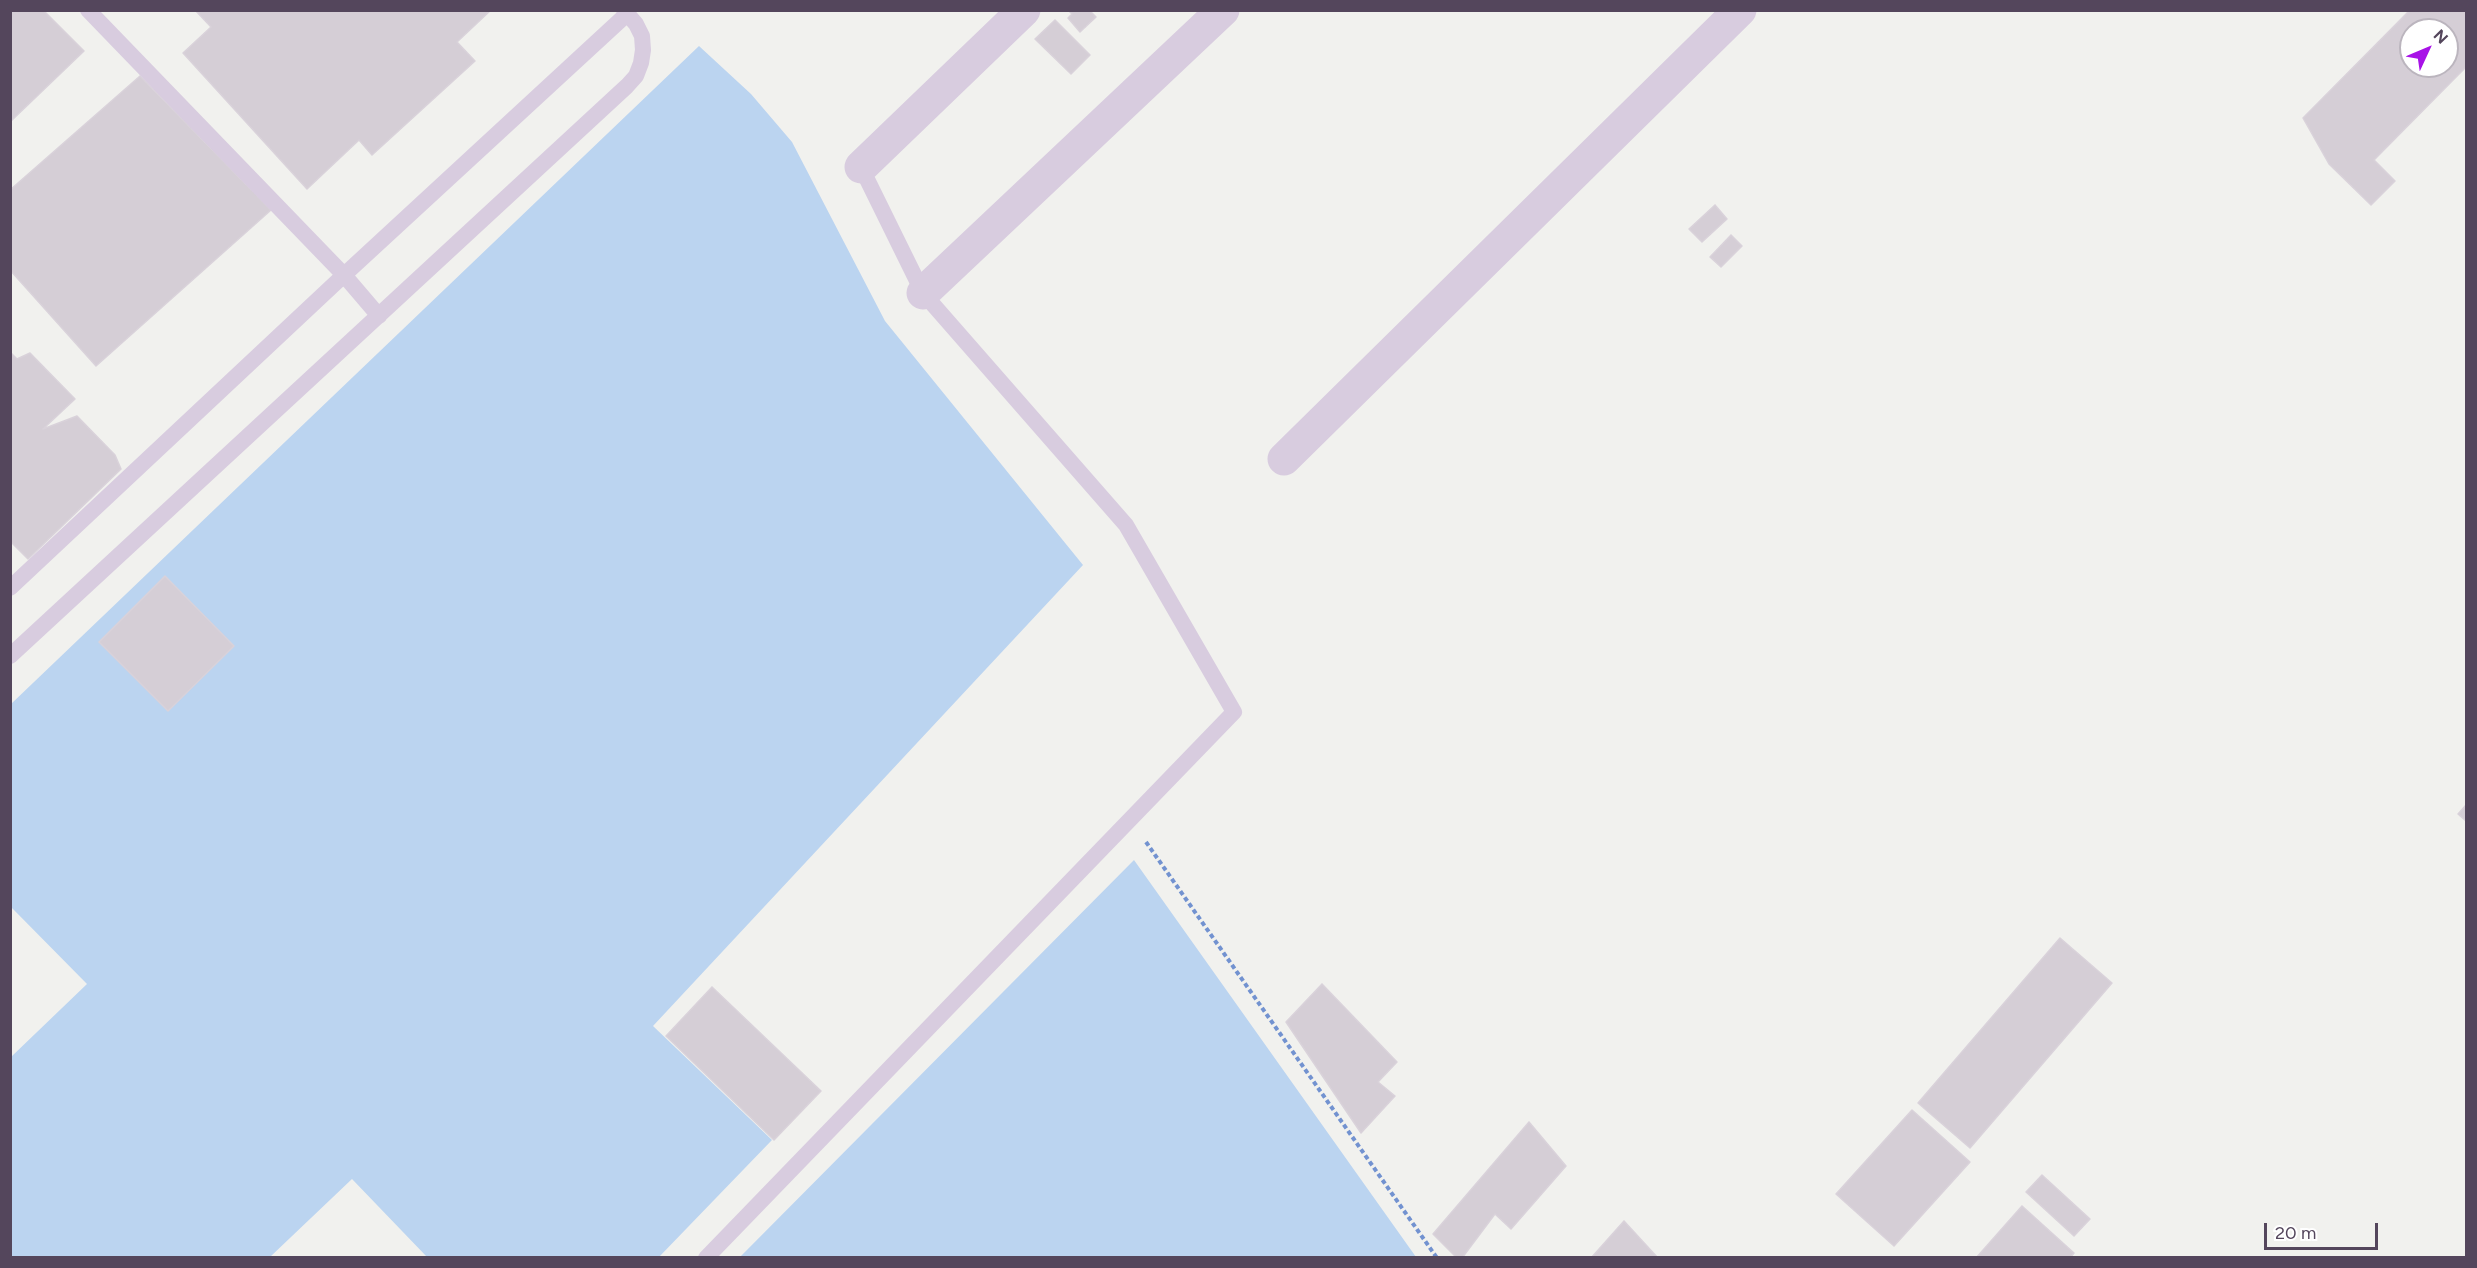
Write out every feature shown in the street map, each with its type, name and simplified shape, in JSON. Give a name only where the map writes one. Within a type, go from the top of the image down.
[{"type":"street","points":[[861,167],[1024,10]]},
{"type":"street","points":[[923,292],[1223,10]]},
{"type":"street","points":[[1284,459],[1740,10]]},
{"type":"lane","points":[[88,10],[344,275],[379,316]]},
{"type":"lane","points":[[10,588],[625,12],[636,24],[642,36],[642,63],[636,76],[10,656]]},
{"type":"lane","points":[[706,1257],[1234,712],[1126,525],[923,292],[861,167]]},
{"type":"path","points":[[1130,819],[1437,1257]]},
{"type":"shaded area","points":[[699,46],[751,94],[792,142],[885,321],[1083,565],[653,1026],[772,1140],[659,1257],[427,1257],[352,1179],[270,1257],[11,1258],[11,1057],[87,984],[11,907],[11,704]]},
{"type":"shaded area","points":[[1134,860],[1416,1257],[740,1257]]},
{"type":"building","points":[[10,10],[43,10],[84,51],[10,122]]},
{"type":"building","points":[[195,10],[491,10],[457,42],[475,61],[372,155],[359,140],[307,189],[183,53],[211,27]]},
{"type":"building","points":[[1068,10],[1089,10],[1096,17],[1080,32],[1068,18],[1072,14]]},
{"type":"building","points":[[2410,10],[2466,10],[2466,67],[2459,74],[2459,18],[2402,18]]},
{"type":"building","points":[[1055,20],[1090,55],[1071,74],[1035,39]]},
{"type":"building","points":[[2399,21],[2399,78],[2455,78],[2374,160],[2395,181],[2371,205],[2329,164],[2303,118]]},
{"type":"building","points":[[140,76],[271,210],[96,366],[10,270],[10,190]]},
{"type":"building","points":[[1715,205],[1727,219],[1702,242],[1689,229]]},
{"type":"building","points":[[1731,235],[1742,246],[1721,267],[1710,257]]},
{"type":"building","points":[[10,352],[17,359],[30,353],[75,399],[43,429],[77,416],[115,455],[121,469],[28,559],[10,541]]},
{"type":"building","points":[[165,576],[234,646],[168,711],[99,642]]},
{"type":"building","points":[[2466,805],[2466,821],[2458,814]]},
{"type":"building","points":[[2060,938],[2112,983],[1970,1148],[1918,1103]]},
{"type":"building","points":[[1322,984],[1397,1062],[1378,1082],[1395,1096],[1361,1133],[1286,1022]]},
{"type":"building","points":[[712,987],[821,1091],[774,1140],[666,1036]]},
{"type":"building","points":[[1912,1110],[1970,1162],[1894,1246],[1836,1194]]},
{"type":"building","points":[[1529,1122],[1566,1166],[1511,1229],[1495,1214],[1462,1258],[1457,1258],[1433,1234]]},
{"type":"building","points":[[2042,1175],[2090,1219],[2074,1236],[2026,1192]]},
{"type":"building","points":[[2022,1206],[2074,1253],[2070,1258],[1976,1258]]},
{"type":"building","points":[[1624,1221],[1658,1258],[1591,1258]]}]
